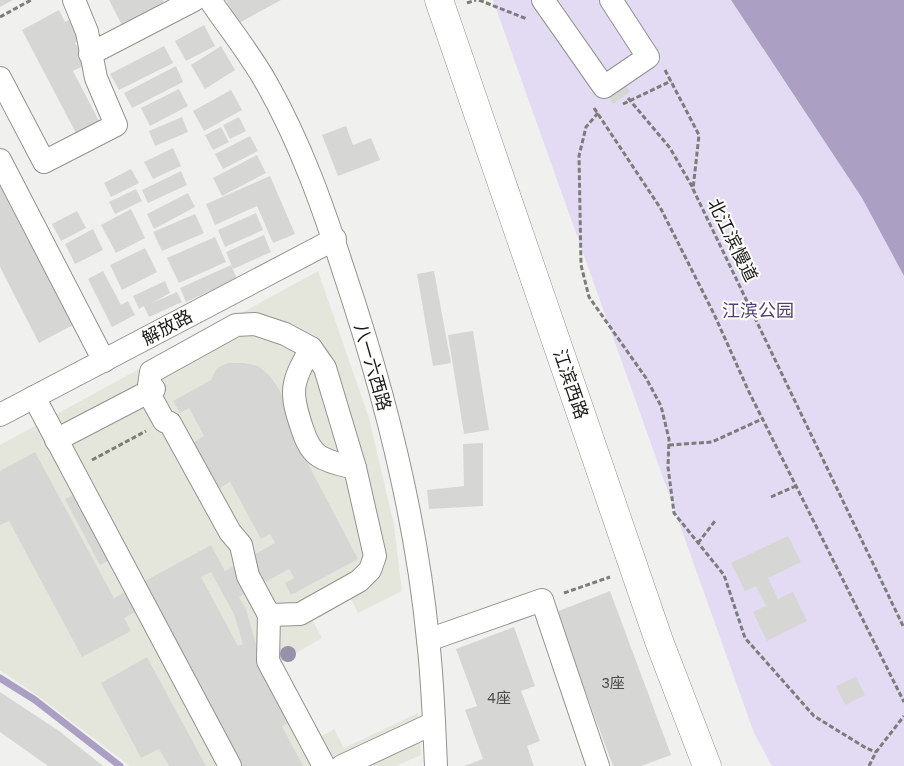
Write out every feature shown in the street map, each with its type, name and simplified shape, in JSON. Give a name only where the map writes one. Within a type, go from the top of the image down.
[{"type":"main road","name":"江滨西路","points":[[439,0],[659,641],[707,766]]},
{"type":"street","points":[[0,78],[44,162],[116,124],[96,78],[87,32],[74,0]]},
{"type":"street","points":[[90,54],[194,0]]},
{"type":"street","name":"八一六西路","points":[[210,0],[262,76],[286,121],[313,181],[335,240],[376,373],[399,462],[414,539],[428,640],[436,766]]},
{"type":"street","points":[[543,0],[604,87],[648,57],[611,0]]},
{"type":"street","points":[[0,160],[104,361]]},
{"type":"street","name":"解放路","points":[[0,415],[335,240]]},
{"type":"street","points":[[269,615],[300,614],[359,581],[370,570],[375,556],[355,468],[325,368],[311,348],[285,334],[255,324],[236,325],[150,372],[151,391],[164,421],[170,423],[230,532],[241,545],[248,576],[269,615],[268,661],[324,766]]},
{"type":"street","points":[[311,348],[298,372],[293,388],[293,402],[308,444],[317,455],[329,462],[355,468]]},
{"type":"street","points":[[56,440],[151,391]]},
{"type":"street","points":[[34,397],[230,766]]},
{"type":"street","points":[[428,640],[542,600],[598,766]]},
{"type":"street","points":[[342,766],[434,723]]},
{"type":"path","points":[[0,16],[31,0]]},
{"type":"path","points":[[479,0],[527,20],[533,27]]},
{"type":"path","name":"北江滨慢道","points":[[662,66],[699,135],[693,189],[904,628]]},
{"type":"path","points":[[620,105],[670,81]]},
{"type":"path","points":[[593,107],[662,209],[714,314],[762,419],[904,702]]},
{"type":"path","points":[[598,114],[586,128],[579,156],[581,265],[589,297],[646,378],[662,406],[669,445],[668,467],[674,513],[724,575],[745,638],[814,716],[866,748],[876,752]]},
{"type":"path","points":[[669,445],[712,442],[762,419]]},
{"type":"path","points":[[72,470],[164,421]]},
{"type":"path","points":[[771,497],[796,486]]},
{"type":"path","points":[[698,544],[716,521]]},
{"type":"path","points":[[582,587],[614,575]]},
{"type":"path","points":[[869,766],[876,752],[904,716]]},
{"type":"shaded area","points":[[731,0],[904,0],[904,276],[862,198]]},
{"type":"shaded area","points":[[318,271],[369,418],[394,525],[402,591],[358,613],[351,599],[313,621],[322,638],[279,663],[318,738],[334,729],[344,748],[418,713],[421,755],[396,766],[130,766],[38,696],[0,670],[0,445]]},
{"type":"green space","name":"江滨公园","points":[[493,0],[731,0],[862,198],[904,276],[904,766],[772,766],[754,733]]},
{"type":"building","points":[[0,0],[13,0],[0,7]]},
{"type":"building","points":[[109,0],[163,0],[166,7],[124,29]]},
{"type":"building","points":[[226,0],[281,0],[239,23]]},
{"type":"building","points":[[59,10],[65,22],[69,20],[80,40],[75,43],[87,64],[73,71],[101,125],[78,137],[22,30]]},
{"type":"building","points":[[204,25],[215,46],[186,61],[175,41]]},
{"type":"building","points":[[164,46],[173,63],[119,90],[110,74]]},
{"type":"building","points":[[221,46],[235,70],[205,89],[191,65]]},
{"type":"building","points":[[176,66],[183,82],[132,108],[124,93]]},
{"type":"building","points":[[618,75],[630,92],[613,104],[601,87]]},
{"type":"building","points":[[179,89],[188,106],[150,126],[141,108]]},
{"type":"building","points":[[231,90],[242,110],[204,131],[193,111]]},
{"type":"building","points":[[182,117],[188,132],[155,146],[149,131]]},
{"type":"building","points":[[239,117],[246,131],[230,139],[223,125]]},
{"type":"building","points":[[346,126],[353,145],[371,138],[380,160],[338,176],[322,135]]},
{"type":"building","points":[[221,127],[229,142],[213,150],[205,135]]},
{"type":"building","points":[[250,136],[258,151],[223,169],[215,154]]},
{"type":"building","points":[[173,148],[181,166],[153,179],[144,162]]},
{"type":"building","points":[[257,155],[266,173],[222,196],[213,178]]},
{"type":"building","points":[[131,169],[139,183],[111,197],[104,183]]},
{"type":"building","points":[[181,171],[187,185],[148,203],[142,190]]},
{"type":"building","points":[[270,176],[295,234],[273,243],[257,206],[215,225],[206,204]]},
{"type":"building","points":[[0,182],[73,325],[39,343],[0,267]]},
{"type":"building","points":[[136,189],[142,201],[115,214],[109,202]]},
{"type":"building","points":[[188,193],[195,207],[154,229],[147,214]]},
{"type":"building","points":[[131,209],[145,238],[116,253],[101,225]]},
{"type":"building","points":[[77,211],[86,228],[61,241],[52,224]]},
{"type":"building","points":[[256,213],[263,230],[225,247],[218,230]]},
{"type":"building","points":[[195,214],[204,233],[162,251],[153,232]]},
{"type":"building","points":[[93,229],[103,250],[75,264],[65,244]]},
{"type":"building","points":[[264,235],[271,252],[233,269],[226,252]]},
{"type":"building","points":[[215,237],[226,262],[179,283],[167,258]]},
{"type":"building","points":[[145,248],[157,272],[122,290],[110,265]]},
{"type":"building","points":[[231,265],[237,279],[186,302],[180,288]]},
{"type":"building","points":[[103,271],[121,305],[128,301],[135,315],[112,327],[88,279]]},
{"type":"building","points":[[434,271],[451,363],[433,366],[417,274]]},
{"type":"building","points":[[165,281],[170,293],[152,303],[177,292],[182,302],[149,317],[144,306],[139,309],[133,296]]},
{"type":"building","points":[[473,331],[489,430],[464,434],[448,335]]},
{"type":"building","points":[[228,363],[244,363],[258,366],[270,376],[280,391],[306,460],[358,559],[291,595],[285,583],[294,578],[289,569],[239,597],[246,609],[260,658],[294,721],[282,726],[303,766],[241,766],[152,603],[124,618],[131,631],[82,657],[9,521],[0,525],[0,471],[35,452],[114,598],[211,545],[225,571],[275,543],[270,534],[261,539],[230,482],[218,489],[192,443],[204,436],[189,408],[180,413],[173,401],[211,380],[217,368]],"holes":[[[211,572],[234,614],[243,644],[238,646],[201,577]]]},
{"type":"building","points":[[483,443],[483,506],[429,509],[427,490],[464,486],[463,444]]},
{"type":"building","points":[[88,487],[124,553],[100,565],[65,499]]},
{"type":"building","points":[[788,536],[801,562],[768,578],[778,599],[793,592],[807,621],[767,641],[753,612],[766,606],[756,586],[745,591],[731,563]]},
{"type":"building","points":[[610,591],[671,755],[641,766],[613,766],[556,612]]},
{"type":"building","points":[[514,627],[535,686],[521,691],[540,741],[527,746],[534,766],[464,766],[483,759],[465,710],[477,706],[456,649]]},
{"type":"building","points":[[147,657],[206,766],[169,766],[159,749],[141,758],[101,683]]},
{"type":"building","points":[[856,677],[865,695],[845,705],[836,686]]},
{"type":"building","points":[[0,692],[59,731],[103,766],[48,766],[0,732]]},
{"type":"waterway","points":[[0,678],[35,700],[120,766]]}]
